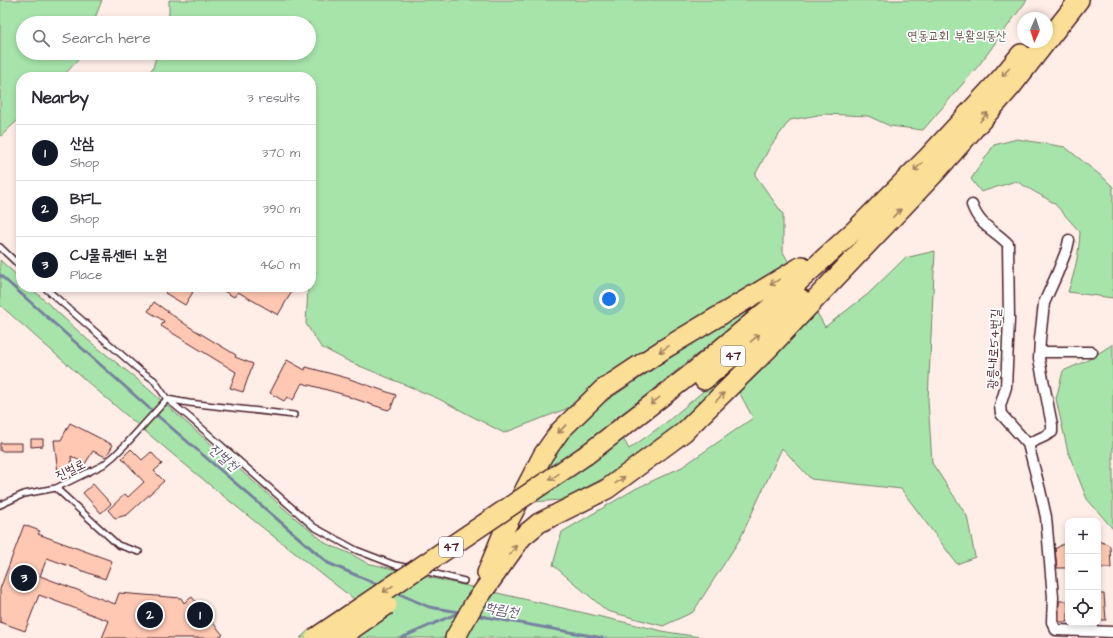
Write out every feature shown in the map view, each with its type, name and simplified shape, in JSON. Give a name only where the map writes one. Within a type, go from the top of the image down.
[{"type":"highway","points":[[1053,15],[1066,0]]},
{"type":"highway","name":"47","points":[[1053,34],[1079,0]]},
{"type":"highway","name":"47","points":[[862,236],[928,157],[1002,77],[1026,48]]},
{"type":"highway","name":"47","points":[[339,638],[589,460],[772,306],[862,236],[935,173],[1011,87],[1042,48]]},
{"type":"highway","points":[[474,604],[506,526],[543,455],[560,431],[602,390],[664,349],[795,271],[862,236]]},
{"type":"highway","points":[[455,638],[474,604],[522,537],[539,523],[607,489],[684,432],[768,350],[862,236]]},
{"type":"highway","name":"47","points":[[315,638],[589,460]]},
{"type":"street","name":"광릉내로54번길","points":[[972,205],[974,212],[984,225],[1001,236],[1008,244],[1009,319],[1006,387],[1000,406],[1001,414],[1028,444],[1046,517],[1053,597],[1052,622],[1056,630],[1113,632]]},
{"type":"street","points":[[1028,444],[1052,432],[1052,425],[1039,359],[1040,339],[1044,303],[1062,262],[1069,240]]},
{"type":"street","points":[[1040,352],[1092,352]]},
{"type":"lane","points":[[0,247],[16,262]]},
{"type":"lane","points":[[50,292],[138,369],[154,380],[167,399],[189,416],[314,527],[356,550],[395,565],[464,581]]},
{"type":"lane","points":[[167,399],[189,403],[294,415]]},
{"type":"lane","name":"진벌로","points":[[0,504],[24,494],[56,488],[103,465],[114,456],[167,399]]},
{"type":"lane","points":[[56,488],[118,545],[139,552]]},
{"type":"green space","points":[[0,0],[102,0],[96,16],[16,16],[16,60],[78,60],[67,72],[16,72],[16,122],[0,137]]},
{"type":"green space","name":"연동교회 부활의동산","points":[[169,0],[1027,0],[979,65],[923,130],[890,126],[868,116],[824,114],[790,120],[770,147],[755,175],[783,214],[783,252],[825,327],[868,294],[905,258],[935,251],[928,400],[932,463],[967,516],[975,557],[957,564],[901,489],[811,479],[782,448],[740,539],[693,612],[663,626],[607,611],[553,565],[562,532],[635,489],[682,467],[753,418],[732,379],[673,433],[606,477],[562,500],[531,502],[542,470],[566,439],[603,403],[706,334],[576,405],[504,433],[437,398],[350,362],[321,347],[306,324],[308,292],[316,292],[316,72],[149,72],[153,68],[155,60],[316,60],[316,16],[168,16]],"holes":[[[711,343],[727,371],[668,421],[629,449],[613,420]]]},
{"type":"green space","points":[[1017,139],[1065,147],[1113,187],[1113,298],[1068,292],[1073,277],[1079,247],[1080,232],[1054,203],[1016,181],[981,192],[971,179],[994,145]]},
{"type":"green space","points":[[0,260],[16,274],[16,292],[35,292],[88,340],[137,379],[295,518],[327,544],[351,554],[367,563],[667,632],[706,638],[300,638],[311,628],[354,599],[263,528],[174,455],[86,381],[0,305]]},
{"type":"green space","points":[[1113,344],[1113,529],[1087,499],[1068,452],[1056,399],[1063,371],[1088,360]]},
{"type":"building","points":[[166,292],[193,292],[185,305],[165,293]]},
{"type":"building","points":[[226,292],[238,292],[234,297]]},
{"type":"building","points":[[238,292],[291,292],[278,315]]},
{"type":"building","points":[[154,302],[188,326],[236,355],[235,357],[253,364],[243,392],[230,388],[236,372],[161,326],[164,321],[148,311]]},
{"type":"building","points":[[287,360],[305,370],[306,367],[347,378],[396,395],[391,408],[388,410],[349,396],[302,383],[293,400],[287,397],[284,401],[270,393]]},
{"type":"building","points":[[70,423],[113,445],[106,457],[93,451],[85,464],[71,456],[72,471],[58,473],[54,440],[61,440]]},
{"type":"building","points":[[31,439],[43,439],[43,446],[31,447]]},
{"type":"building","points":[[0,443],[22,443],[22,451],[0,451]]},
{"type":"building","points":[[131,449],[142,460],[151,452],[162,464],[154,471],[164,481],[127,515],[115,518],[108,510],[125,494],[128,497],[144,482],[122,458]]},
{"type":"building","points":[[93,484],[111,504],[101,513],[83,493]]},
{"type":"building","points":[[24,525],[40,531],[38,534],[112,561],[105,579],[47,558],[40,576],[115,604],[119,593],[181,598],[184,603],[192,597],[223,635],[218,638],[102,638],[109,621],[39,595],[25,631],[0,622],[0,589]]},
{"type":"building","points":[[1101,542],[1110,546],[1111,568],[1101,568]]},
{"type":"building","points":[[1065,543],[1065,568],[1057,568],[1055,549]]},
{"type":"building","points":[[1101,594],[1104,594],[1106,620],[1101,620]]},
{"type":"building","points":[[1059,601],[1065,601],[1065,622],[1059,621]]},
{"type":"waterway","name":"진벌천","points":[[0,275],[16,289]]},
{"type":"waterway","name":"진벌천","points":[[19,292],[159,417],[328,563],[381,586]]},
{"type":"waterway","name":"진벌천","points":[[395,592],[429,607],[459,612]]},
{"type":"waterway","name":"학림천","points":[[401,638],[458,613]]},
{"type":"waterway","name":"학림천","points":[[475,615],[603,638]]},
{"type":"place","name":"CJ물류센터 노원","points":[[24,578]]},
{"type":"place","name":"BFL","points":[[150,615]]},
{"type":"place","name":"산삼","points":[[200,615]]}]
